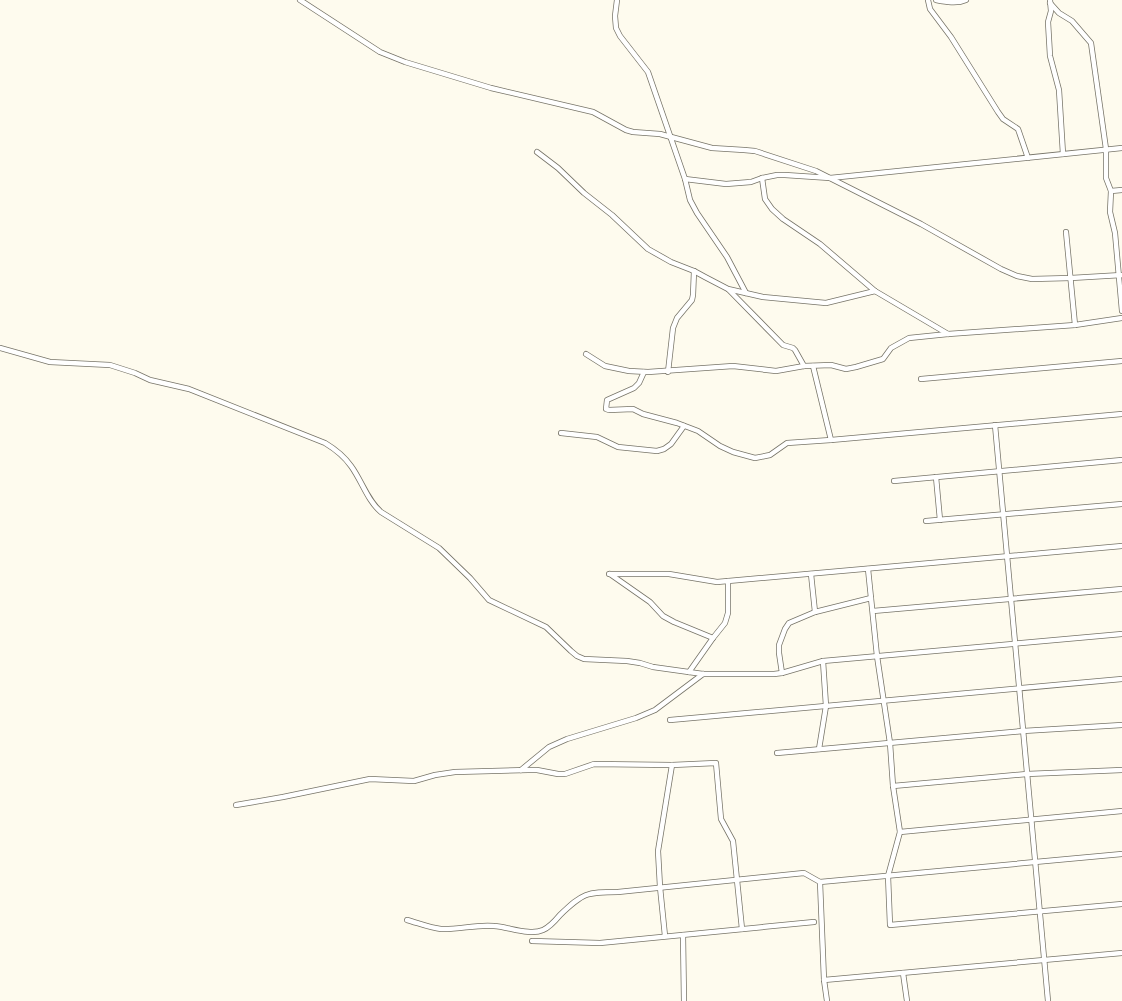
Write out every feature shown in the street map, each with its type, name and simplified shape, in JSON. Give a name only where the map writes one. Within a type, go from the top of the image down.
[{"type":"street","points":[[300,0],[380,52],[404,62],[491,88],[588,110],[633,132],[660,134],[712,148],[755,151],[803,167],[830,178],[921,224],[1017,276],[1071,278],[1120,275]]},
{"type":"street","points":[[617,0],[616,28],[648,72],[685,179],[690,200],[727,257],[746,293]]},
{"type":"street","points":[[928,0],[930,9],[951,37],[998,112],[1003,119],[1018,130],[1028,158]]},
{"type":"street","points":[[936,0],[950,3],[966,0]]},
{"type":"street","points":[[1050,2],[1051,11],[1048,22],[1050,56],[1059,90],[1063,154]]},
{"type":"street","points":[[1050,2],[1059,14],[1072,21],[1091,43],[1106,149],[1106,178],[1111,191],[1110,212],[1115,233],[1122,311]]},
{"type":"street","points":[[685,179],[726,184],[751,182],[762,178],[785,175],[830,178],[1122,148]]},
{"type":"street","points":[[537,152],[612,215],[648,249],[728,289],[763,297],[826,303],[875,291]]},
{"type":"street","points":[[762,178],[766,199],[772,209],[783,219],[820,244],[875,291],[948,334]]},
{"type":"street","points":[[1111,191],[1122,190]]},
{"type":"street","points":[[1066,232],[1075,325]]},
{"type":"street","points":[[1115,233],[1122,232]]},
{"type":"street","points":[[668,372],[673,328],[677,318],[692,300],[694,271]]},
{"type":"street","points":[[728,289],[783,345],[795,350],[804,366]]},
{"type":"street","points":[[586,354],[605,366],[644,372],[668,372],[733,366],[776,372],[804,366],[831,365],[846,369],[883,359],[890,348],[909,338],[1075,325],[1122,318]]},
{"type":"street","points":[[0,348],[50,362],[110,365],[132,371],[150,380],[189,389],[325,443],[343,456],[352,467],[374,506],[381,512],[439,548],[494,604],[546,627],[570,651],[584,659],[628,661],[703,674],[762,675],[782,673],[823,661],[1122,634]]},
{"type":"street","points":[[921,379],[1122,361]]},
{"type":"street","points":[[813,366],[831,440]]},
{"type":"street","points":[[644,372],[639,383],[634,388],[607,400],[606,409],[633,409],[643,414],[698,431],[727,449],[755,458],[770,455],[787,443],[1122,414]]},
{"type":"street","points":[[995,425],[1048,1001]]},
{"type":"street","points":[[561,433],[597,437],[618,447],[652,452],[664,449],[671,444],[684,426]]},
{"type":"street","points":[[894,481],[1122,460]]},
{"type":"street","points":[[936,477],[940,520]]},
{"type":"street","points":[[926,521],[1122,504]]},
{"type":"street","points":[[713,638],[663,616],[650,602],[608,574],[669,574],[717,582],[1122,546]]},
{"type":"street","points":[[868,569],[877,656],[890,743],[893,786],[900,832],[888,876],[890,925],[1122,904]]},
{"type":"street","points":[[812,574],[815,612]]},
{"type":"street","points":[[689,672],[725,624],[728,612],[728,581]]},
{"type":"street","points":[[873,611],[1122,589]]},
{"type":"street","points":[[782,673],[778,653],[779,645],[789,623],[815,612],[871,598]]},
{"type":"street","points":[[819,749],[826,706],[823,661]]},
{"type":"street","points":[[520,770],[549,747],[567,739],[636,718],[655,710],[703,674]]},
{"type":"street","points":[[670,720],[1122,679]]},
{"type":"street","points":[[777,753],[1023,731],[1122,725]]},
{"type":"street","points":[[236,805],[370,779],[414,781],[455,772],[520,770],[537,770],[565,774],[594,764],[672,765],[716,763],[720,819],[733,841],[742,929]]},
{"type":"street","points":[[665,936],[658,851],[672,765]]},
{"type":"street","points":[[893,786],[1027,774],[1122,770]]},
{"type":"street","points":[[900,832],[1122,811]]},
{"type":"street","points":[[407,920],[442,929],[492,925],[538,932],[549,926],[576,900],[582,896],[598,892],[618,892],[804,873],[820,882],[1122,854]]},
{"type":"street","points":[[820,882],[824,980],[827,1001]]},
{"type":"street","points":[[532,941],[600,943],[814,922]]},
{"type":"street","points":[[683,935],[684,1001]]},
{"type":"street","points":[[824,980],[1122,953]]},
{"type":"street","points":[[903,973],[907,1001]]}]
